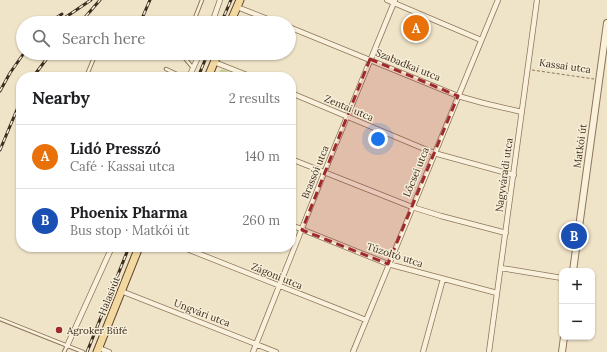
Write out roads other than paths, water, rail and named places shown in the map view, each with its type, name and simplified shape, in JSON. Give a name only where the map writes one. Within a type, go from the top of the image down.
[{"type":"main road","points":[[233,16],[238,3]]},
{"type":"main road","points":[[210,72],[214,62]]},
{"type":"main road","name":"Halasi út","points":[[98,350],[137,252]]},
{"type":"street","points":[[214,16],[220,0]]},
{"type":"street","points":[[387,0],[394,1],[481,40]]},
{"type":"street","name":"Lőcsei utca","points":[[353,352],[498,0]]},
{"type":"street","name":"Nagyváradi utca","points":[[488,352],[506,233],[537,0]]},
{"type":"street","name":"Brassói utca","points":[[296,245],[394,1]]},
{"type":"street","points":[[238,3],[264,16]]},
{"type":"street","name":"Matkói út","points":[[573,268],[607,23]]},
{"type":"street","name":"Szabadkai utca","points":[[296,30],[458,96],[522,112]]},
{"type":"street","points":[[191,72],[197,60]]},
{"type":"street","points":[[214,62],[239,72]]},
{"type":"street","name":"Zentai utca","points":[[296,97],[347,116],[434,153],[514,175]]},
{"type":"street","points":[[296,161],[412,207],[506,233]]},
{"type":"street","name":"Tűzoltó utca","points":[[296,227],[388,264],[497,293]]},
{"type":"street","points":[[67,346],[110,252]]},
{"type":"street","name":"Zágoni utca","points":[[194,252],[366,320]]},
{"type":"street","name":"Brassói utca","points":[[253,352],[293,252]]},
{"type":"street","points":[[501,268],[559,278]]},
{"type":"street","points":[[423,352],[443,279]]},
{"type":"street","name":"Ungvári utca","points":[[121,291],[276,352]]},
{"type":"street","points":[[562,352],[564,340]]},
{"type":"street","points":[[98,350],[109,352]]},
{"type":"lane","points":[[196,16],[202,0]]},
{"type":"lane","points":[[88,72],[93,60]]},
{"type":"lane","points":[[187,60],[193,68]]},
{"type":"lane","points":[[166,69],[172,72]]},
{"type":"lane","points":[[0,319],[67,346],[73,350],[82,352]]},
{"type":"lane","points":[[64,352],[67,346]]},
{"type":"railway","points":[[67,16],[91,0]]},
{"type":"railway","points":[[86,16],[100,0]]},
{"type":"railway","points":[[143,16],[150,0]]},
{"type":"railway","points":[[224,16],[231,0]]},
{"type":"railway","points":[[0,91],[19,60]]},
{"type":"railway","points":[[37,72],[46,60]]},
{"type":"railway","points":[[200,72],[205,60]]},
{"type":"railway","points":[[0,150],[16,112]]},
{"type":"railway","points":[[87,352],[127,252]]},
{"type":"place","name":"Lidó Presszó","points":[[416,28]]},
{"type":"place","name":"Phoenix Pharma","points":[[574,236]]},
{"type":"place","name":"Agroker Büfé","points":[[59,330]]}]
